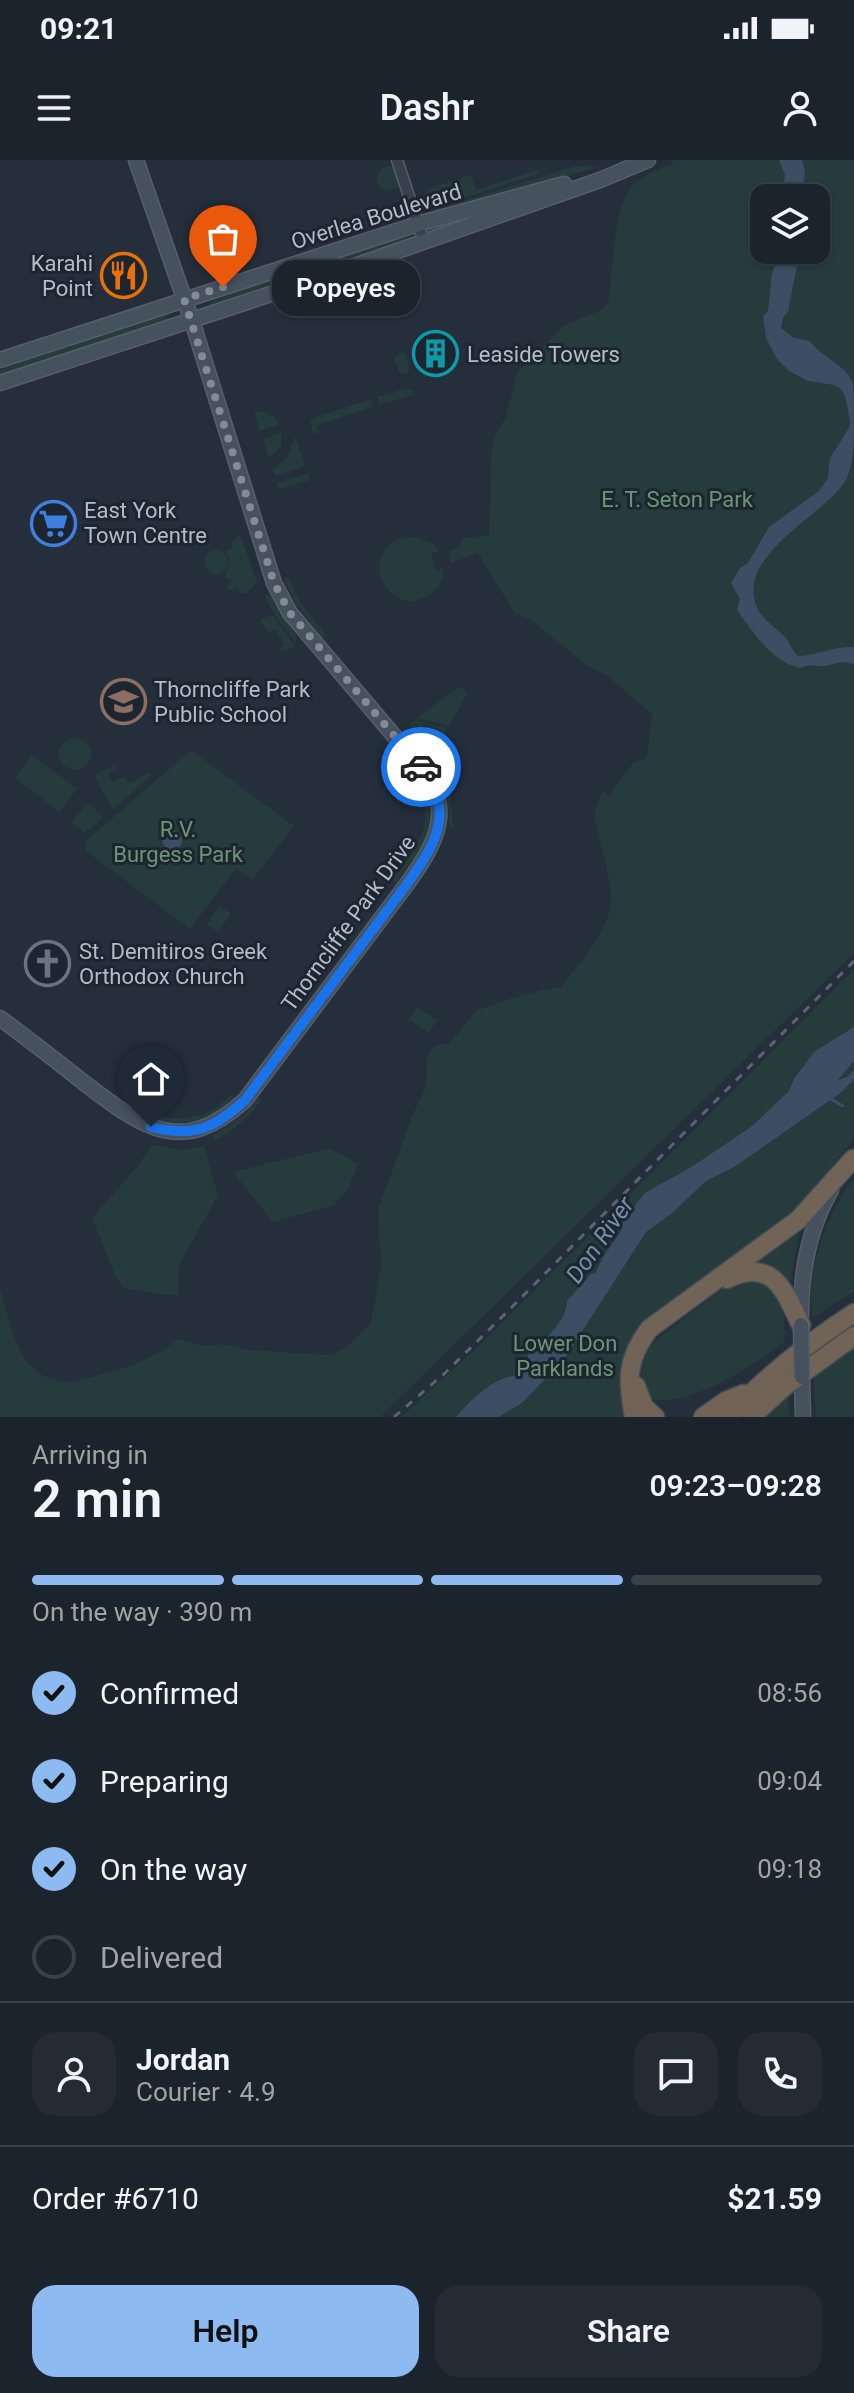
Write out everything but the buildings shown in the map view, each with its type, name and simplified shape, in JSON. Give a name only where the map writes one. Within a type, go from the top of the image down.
[{"type":"highway","points":[[634,1417],[628,1379],[636,1346],[649,1329],[798,1220],[853,1158]]},
{"type":"highway","points":[[655,1417],[644,1407],[637,1394],[635,1369],[639,1356],[655,1333],[730,1277],[756,1272],[775,1280],[790,1299],[801,1325]]},
{"type":"highway","points":[[728,1417],[753,1390],[823,1333],[854,1313]]},
{"type":"highway","points":[[751,1417],[785,1386],[854,1336]]},
{"type":"highway","points":[[703,1417],[726,1401],[753,1390]]},
{"type":"main road","name":"Thorncliffe Park Drive","points":[[0,1018],[125,1114],[151,1127],[174,1132],[204,1129],[224,1119],[245,1100],[407,884],[429,853],[438,833],[440,805],[429,777],[290,613],[274,583],[192,321],[136,160]]},
{"type":"main road","name":"Overlea Boulevard","points":[[0,360],[418,224],[648,160]]},
{"type":"main road","name":"Overlea Boulevard","points":[[0,383],[424,242],[600,180],[631,166]]},
{"type":"main road","points":[[803,1417],[801,1325],[811,1234],[828,1196],[853,1158]]},
{"type":"street","points":[[397,160],[424,242]]},
{"type":"green space","name":"E. T. Seton Park","points":[[673,160],[854,160],[854,953],[380,1417],[0,1417],[0,1289],[21,1352],[40,1374],[54,1380],[73,1382],[128,1366],[153,1356],[178,1339],[203,1346],[225,1344],[250,1350],[332,1355],[344,1349],[371,1323],[381,1267],[378,1210],[426,1087],[427,1056],[436,1045],[449,1044],[477,1010],[524,994],[561,987],[600,934],[610,911],[611,892],[595,819],[596,807],[602,792],[610,794],[633,763],[647,758],[652,714],[605,674],[585,664],[530,619],[515,614],[478,553],[451,563],[449,550],[459,547],[463,538],[489,535],[492,446],[495,434],[506,417],[517,373],[564,326],[601,310],[608,303],[621,209],[634,184],[673,163]]},
{"type":"green space","points":[[392,166],[399,187],[385,191],[377,184],[377,176],[383,167]]},
{"type":"green space","points":[[576,166],[599,167],[429,215],[428,212]]},
{"type":"green space","points":[[537,170],[539,174],[425,210],[421,198],[430,188],[471,175],[476,190]]},
{"type":"green space","points":[[402,235],[406,243],[207,308],[210,302],[303,267]]},
{"type":"green space","points":[[163,313],[167,317],[164,320],[0,378],[0,370],[87,337]]},
{"type":"green space","points":[[402,352],[406,354],[410,369],[406,374],[399,372],[394,358]]},
{"type":"green space","points":[[407,388],[415,396],[380,405],[377,397]]},
{"type":"green space","points":[[371,399],[373,407],[316,426],[318,433],[313,433],[310,422],[315,417]]},
{"type":"green space","points":[[264,411],[275,417],[279,425],[260,431],[254,412]]},
{"type":"green space","points":[[281,433],[281,446],[269,458],[263,439]]},
{"type":"green space","points":[[295,436],[305,466],[275,476],[273,469],[288,457]]},
{"type":"green space","points":[[308,473],[310,480],[279,490],[277,483]]},
{"type":"green space","points":[[240,534],[257,582],[246,593],[241,593],[237,587],[229,591],[227,588],[231,581],[225,577],[229,561],[226,550],[232,548],[232,542]]},
{"type":"green space","points":[[411,536],[432,543],[439,551],[431,554],[436,570],[444,568],[435,589],[414,601],[400,599],[389,591],[382,580],[380,566],[383,553],[393,543]]},
{"type":"green space","points":[[216,550],[224,554],[228,562],[224,570],[216,574],[208,570],[204,562],[208,554]]},
{"type":"green space","points":[[287,576],[300,602],[326,635],[322,638],[296,603],[284,579]]},
{"type":"green space","points":[[264,595],[270,595],[296,636],[296,643],[278,620]]},
{"type":"green space","points":[[272,614],[295,646],[286,651],[279,651],[284,644],[275,630],[268,632],[260,620]]},
{"type":"green space","points":[[460,686],[467,694],[449,726],[417,718]]},
{"type":"green space","points":[[415,720],[447,728],[442,740],[432,747],[427,743],[423,745],[408,727]]},
{"type":"green space","points":[[75,738],[86,743],[91,754],[86,765],[75,770],[64,765],[59,754],[64,743]]},
{"type":"green space","name":"R.V. Burgess Park","points":[[191,750],[294,826],[252,880],[236,868],[190,929],[86,851],[86,841]]},
{"type":"green space","points":[[32,755],[77,789],[59,812],[15,778]]},
{"type":"green space","points":[[432,758],[450,790],[453,830],[449,825],[445,791],[429,762]]},
{"type":"green space","points":[[114,765],[116,769],[108,774],[112,782],[123,777],[130,783],[149,772],[151,776],[113,809],[94,776]]},
{"type":"green space","points":[[421,792],[426,793],[429,806],[427,830],[418,852],[396,883],[392,880],[414,850],[424,829],[425,805]]},
{"type":"green space","points":[[89,803],[103,818],[85,833],[71,822]]},
{"type":"green space","points":[[220,906],[231,914],[218,932],[206,924]]},
{"type":"green space","name":"Lower Don Parklands","points":[[854,969],[854,1139],[805,1200],[646,1324],[625,1417],[401,1417],[480,1345]]},
{"type":"green space","points":[[418,1007],[437,1021],[428,1033],[409,1019]]},
{"type":"green space","points":[[230,1095],[234,1097],[225,1106],[192,1122],[168,1122],[144,1114],[146,1111],[169,1118],[191,1117],[212,1110]]},
{"type":"green space","points":[[257,1097],[262,1099],[246,1118],[213,1141],[214,1135],[244,1115]]},
{"type":"green space","points":[[151,1145],[181,1150],[204,1146],[218,1195],[179,1265],[178,1296],[125,1289],[116,1277],[92,1218],[138,1166]]},
{"type":"green space","points":[[330,1148],[358,1164],[348,1189],[334,1205],[273,1222],[233,1172]]},
{"type":"green space","points":[[854,1178],[854,1291],[812,1318],[812,1281],[820,1244],[834,1209]]},
{"type":"green space","points":[[801,1223],[789,1290],[748,1266]]},
{"type":"green space","points":[[742,1278],[768,1284],[783,1304],[785,1341],[736,1374],[695,1394],[659,1400],[646,1395],[642,1369],[652,1343],[730,1283]]},
{"type":"green space","points":[[854,1346],[854,1417],[816,1417],[813,1374]]},
{"type":"green space","points":[[788,1397],[789,1417],[764,1417],[785,1398]]},
{"type":"water","points":[[779,160],[802,160],[804,184],[784,184],[785,175]]},
{"type":"water","points":[[776,264],[797,264],[788,312],[781,328],[794,338],[810,341],[853,383],[853,451],[846,480],[835,494],[769,554],[758,572],[753,590],[760,614],[784,636],[798,656],[854,647],[854,664],[839,662],[801,668],[780,659],[764,645],[737,610],[740,599],[731,583],[740,568],[748,563],[769,527],[819,491],[828,478],[830,458],[849,428],[850,421],[841,389],[808,381],[789,371],[777,359],[766,338],[763,316],[768,311]]},
{"type":"water","points":[[172,830],[179,833],[182,840],[179,847],[172,850],[165,847],[162,840],[165,833]]},
{"type":"water","points":[[854,1027],[854,1061],[838,1080],[854,1070],[854,1079],[842,1092],[734,1167],[706,1181],[671,1214],[646,1232],[563,1361],[522,1403],[498,1417],[456,1417],[486,1388],[528,1368],[528,1354],[553,1330],[563,1316],[567,1301],[591,1274],[595,1274],[621,1231],[624,1219],[645,1193],[693,1166],[751,1127],[789,1091],[814,1052]]},
{"type":"waterway","points":[[829,1098],[843,1106]]},
{"type":"railway","points":[[394,1417],[444,1374],[513,1306],[854,961]]},
{"type":"way so far","points":[[223,287],[184,299],[270,574],[290,613],[421,767]]},
{"type":"place","name":"Karahi Point","points":[[124,276]]},
{"type":"place","name":"Popeyes","points":[[223,287]]},
{"type":"place","name":"Leaside Towers","points":[[436,354]]},
{"type":"place","name":"East York Town Centre","points":[[53,523]]},
{"type":"place","name":"Thorncliffe Park Public School","points":[[123,702]]},
{"type":"place","name":"St. Demitiros Greek Orthodox Church","points":[[48,964]]},
{"type":"route","points":[[151,1127],[174,1132],[204,1129],[224,1119],[245,1100],[407,884],[429,853],[438,833],[440,805],[429,777],[421,767]]},
{"type":"water label","name":"Don River","points":[[600,1240]]}]
